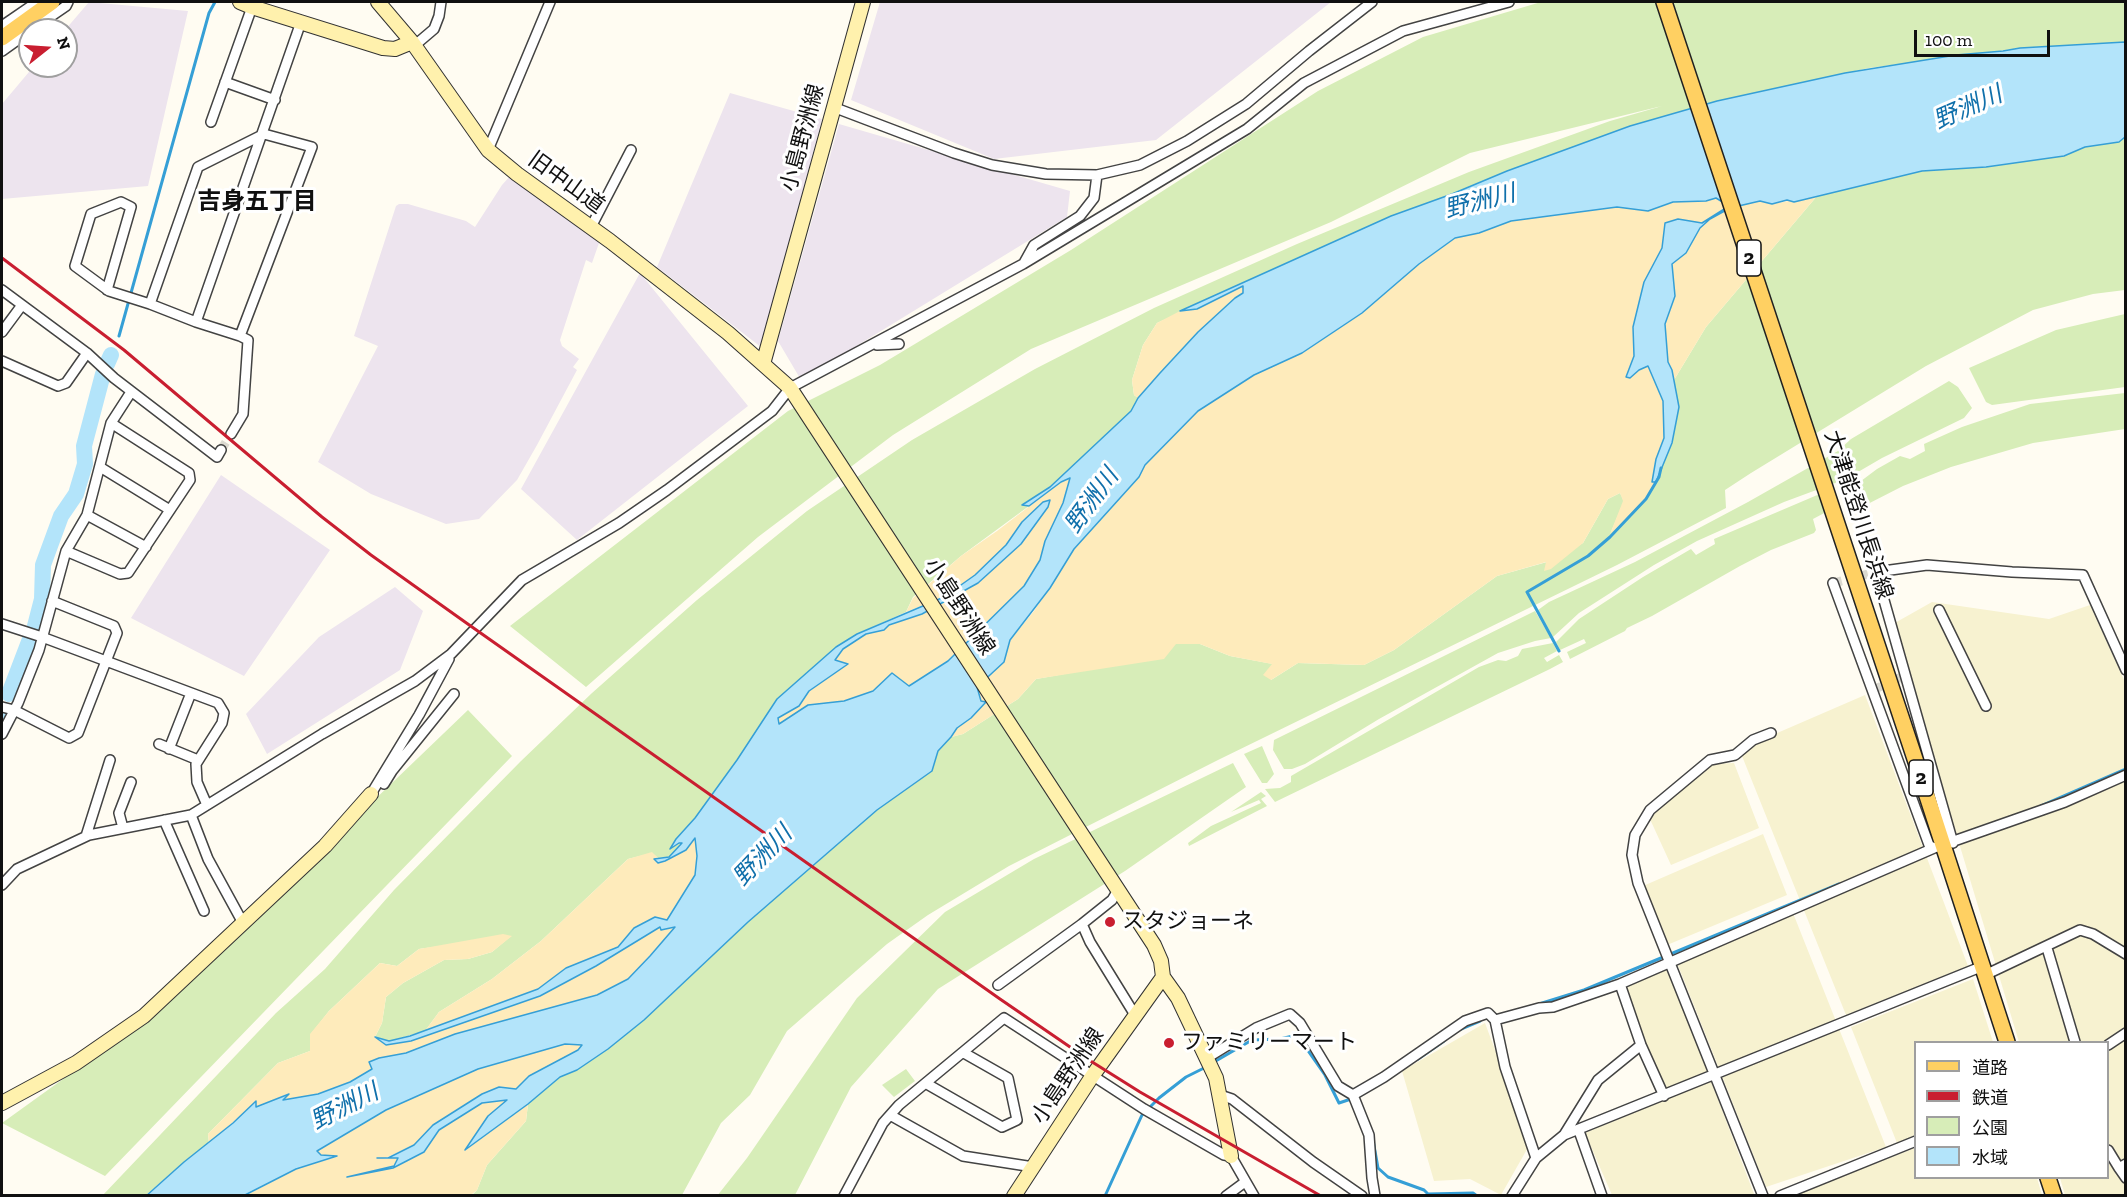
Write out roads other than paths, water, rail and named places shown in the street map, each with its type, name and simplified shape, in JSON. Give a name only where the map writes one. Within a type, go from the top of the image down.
[{"type":"main road","points":[[2,38],[52,2]]},
{"type":"main road","name":"大津能登川長浜線","points":[[1664,2],[2007,1041]]},
{"type":"main road","points":[[2048,1179],[2054,1196]]},
{"type":"street","points":[[2,26],[37,2]]},
{"type":"street","points":[[49,18],[68,2]]},
{"type":"street","name":"旧中山道","points":[[378,2],[413,44],[488,150],[728,333],[763,364]]},
{"type":"street","points":[[211,122],[225,82],[246,4],[383,48],[395,49],[413,44],[434,29],[441,2]]},
{"type":"street","points":[[488,150],[550,2]]},
{"type":"street","name":"小島野洲線","points":[[863,2],[763,364],[790,388],[801,403],[1116,886],[1154,945],[1161,961],[1163,977],[1094,1075],[1014,1196]]},
{"type":"street","points":[[833,107],[992,165],[1046,174],[1097,175],[1140,165],[1187,141],[1246,104],[1372,2]]},
{"type":"street","points":[[2,885],[17,869],[86,836],[191,815],[322,734],[415,681],[451,654],[522,580],[619,523],[667,490],[772,411],[790,388],[1023,264],[1247,129],[1304,82],[1403,31],[1509,2]]},
{"type":"street","points":[[196,322],[264,134],[301,22]]},
{"type":"street","points":[[2,51],[18,40]]},
{"type":"street","points":[[225,82],[275,100]]},
{"type":"street","points":[[150,304],[198,167],[264,134],[312,147],[240,336]]},
{"type":"street","points":[[591,227],[631,150]]},
{"type":"street","points":[[1023,264],[1034,245],[1080,216],[1094,198],[1097,175]]},
{"type":"street","points":[[107,290],[131,207],[121,202],[91,214],[75,266],[107,290],[248,340],[243,414],[231,434]]},
{"type":"street","points":[[2,290],[87,353],[131,392],[217,457],[221,450]]},
{"type":"street","points":[[2,328],[22,305]]},
{"type":"street","points":[[872,346],[899,344]]},
{"type":"street","points":[[2,361],[58,386],[66,383],[87,353]]},
{"type":"street","points":[[2,734],[14,710],[42,637],[66,551],[87,515],[111,423],[131,392]]},
{"type":"street","points":[[66,551],[120,574],[128,573],[190,480],[189,473],[111,423]]},
{"type":"street","points":[[100,467],[170,510]]},
{"type":"street","points":[[87,515],[146,547]]},
{"type":"street","points":[[1943,846],[1876,572],[1927,565],[2083,575],[2126,670]]},
{"type":"street","points":[[1833,583],[1929,845],[1943,846]]},
{"type":"street","points":[[2,707],[14,710],[69,738],[78,733],[117,633],[114,626],[52,602]]},
{"type":"street","points":[[1939,610],[1986,706]]},
{"type":"street","points":[[2,624],[218,703],[224,713],[222,723],[196,764],[197,782],[207,805]]},
{"type":"street","points":[[2,1103],[76,1063],[144,1016],[325,846],[371,794],[419,714],[451,654]]},
{"type":"street","points":[[169,749],[190,693]]},
{"type":"street","points":[[384,784],[454,694]]},
{"type":"street","points":[[1763,1196],[1638,883],[1632,855],[1635,835],[1650,810],[1710,760],[1735,755],[1753,741],[1771,733]]},
{"type":"street","points":[[159,744],[198,760]]},
{"type":"street","points":[[86,836],[110,760]]},
{"type":"street","points":[[1495,1020],[1539,1008],[1553,1007],[1620,984],[1667,958],[1797,909],[1943,846],[2065,802],[2126,775]]},
{"type":"street","points":[[123,828],[119,813],[131,782]]},
{"type":"street","points":[[191,815],[208,859],[243,923]]},
{"type":"street","points":[[164,820],[204,911]]},
{"type":"street","points":[[998,985],[1112,900],[1116,886]]},
{"type":"street","points":[[1082,924],[1090,942],[1136,1015]]},
{"type":"street","points":[[1564,1135],[1984,970],[2047,948],[2080,930],[2093,934],[2126,954]]},
{"type":"street","points":[[2047,948],[2076,1041]]},
{"type":"street","points":[[1163,977],[1178,998],[1209,1062],[1220,1095],[1230,1156],[1254,1196]]},
{"type":"street","points":[[1620,984],[1641,1045],[1664,1096]]},
{"type":"street","points":[[1354,1097],[1465,1021],[1488,1012],[1495,1020],[1505,1067],[1536,1158]]},
{"type":"street","points":[[1209,1062],[1256,1028],[1290,1014],[1300,1023],[1338,1086],[1354,1097],[1369,1135],[1371,1178],[1375,1196]]},
{"type":"street","points":[[844,1196],[890,1115],[1004,1018],[1146,1110],[1230,1156]]},
{"type":"street","points":[[2109,1044],[2126,1033]]},
{"type":"street","points":[[1512,1196],[1536,1158],[1564,1135],[1598,1080],[1641,1045]]},
{"type":"street","points":[[927,1084],[1002,1126],[1017,1119],[1008,1078],[963,1053]]},
{"type":"street","points":[[1220,1095],[1232,1099],[1313,1162],[1362,1196]]},
{"type":"street","points":[[890,1115],[963,1156],[1027,1166],[1032,1169]]},
{"type":"street","points":[[1579,1131],[1602,1196]]},
{"type":"street","points":[[1780,1196],[1914,1142]]},
{"type":"street","points":[[2109,1151],[2122,1166],[2126,1178]]},
{"type":"street","points":[[1226,1196],[1245,1182]]},
{"type":"water","name":"野洲川","points":[[2125,42],[2125,137],[2119,142],[2085,147],[2064,156],[1986,167],[1922,171],[1794,202],[1787,200],[1772,204],[1760,201],[1730,208],[1710,219],[1700,228],[1686,253],[1672,264],[1675,296],[1665,324],[1668,362],[1672,370],[1679,407],[1672,443],[1656,482],[1652,482],[1656,459],[1664,438],[1663,401],[1648,366],[1630,378],[1626,377],[1634,356],[1633,327],[1644,282],[1662,248],[1665,223],[1678,219],[1702,223],[1729,206],[1716,198],[1706,201],[1673,202],[1648,211],[1617,207],[1511,221],[1479,233],[1455,238],[1419,264],[1362,313],[1302,353],[1254,375],[1198,411],[1145,465],[1139,477],[1074,549],[1050,588],[1010,640],[1004,662],[977,687],[981,701],[986,702],[971,718],[957,728],[938,751],[932,771],[877,810],[748,922],[644,1020],[608,1049],[577,1070],[560,1077],[528,1104],[465,1150],[488,1116],[507,1100],[482,1103],[439,1130],[424,1152],[393,1168],[347,1177],[394,1166],[398,1158],[388,1158],[414,1145],[433,1125],[482,1094],[499,1087],[516,1089],[529,1076],[578,1050],[582,1045],[565,1044],[478,1069],[386,1110],[317,1151],[321,1155],[337,1156],[296,1169],[245,1195],[146,1196],[256,1101],[256,1107],[289,1094],[283,1100],[318,1094],[350,1082],[372,1069],[369,1062],[379,1058],[406,1053],[455,1034],[597,995],[628,979],[675,927],[661,930],[660,927],[596,966],[540,996],[411,1041],[386,1045],[375,1037],[389,1041],[410,1036],[538,989],[566,968],[618,947],[634,928],[655,917],[667,920],[695,875],[697,856],[695,838],[686,850],[665,861],[658,863],[654,859],[669,857],[682,843],[670,849],[737,760],[777,699],[836,647],[857,634],[944,597],[975,575],[1006,545],[1022,522],[1043,502],[1050,500],[1048,507],[1021,544],[978,583],[922,614],[889,625],[884,630],[866,634],[843,649],[835,660],[848,664],[809,691],[799,706],[778,718],[779,724],[808,705],[844,701],[873,691],[892,673],[909,686],[948,661],[1024,586],[1040,560],[1045,541],[1063,503],[1070,478],[1029,506],[1022,505],[1050,487],[1131,411],[1138,398],[1198,332],[1243,293],[1243,286],[1197,309],[1180,311],[1391,216],[1630,126],[1717,101],[1845,73],[1956,55],[2020,48]]},
{"type":"waterway","points":[[119,336],[209,13],[215,2]]},
{"type":"waterway","points":[[107,364],[111,355]]},
{"type":"waterway","points":[[35,626],[42,599],[43,565],[61,516],[76,494],[85,464],[84,446],[103,374]]},
{"type":"waterway","points":[[1559,651],[1527,592],[1588,556],[1610,537],[1646,499],[1659,477],[1661,468]]},
{"type":"waterway","points":[[9,694],[30,639]]},
{"type":"waterway","points":[[2041,806],[2126,769]]},
{"type":"waterway","points":[[1539,1004],[1584,990],[1839,884]]},
{"type":"waterway","points":[[1461,1029],[1480,1021]]},
{"type":"waterway","points":[[1214,1062],[1252,1040],[1280,1039],[1297,1035],[1325,1075],[1339,1103],[1351,1099]]},
{"type":"waterway","points":[[1418,1059],[1444,1041]]},
{"type":"waterway","points":[[1105,1196],[1142,1115],[1186,1077],[1206,1067]]},
{"type":"waterway","points":[[1373,1140],[1378,1168],[1388,1177],[1424,1190],[1428,1194],[1473,1193],[1477,1196]]},
{"type":"tunnel","points":[[221,450],[231,434]]},
{"type":"tunnel","points":[[1833,583],[1876,572]]},
{"type":"tunnel","points":[[1873,690],[1906,675]]},
{"type":"railway","points":[[2,258],[124,350],[322,517],[465,622],[1089,1060],[1140,1092],[1321,1196]]},
{"type":"place","name":"スタジョーネ","points":[[1110,922]]},
{"type":"place","name":"ファミリーマート","points":[[1169,1043]]},
{"type":"district","name":"吉身五丁目","points":[[257,202]]}]
